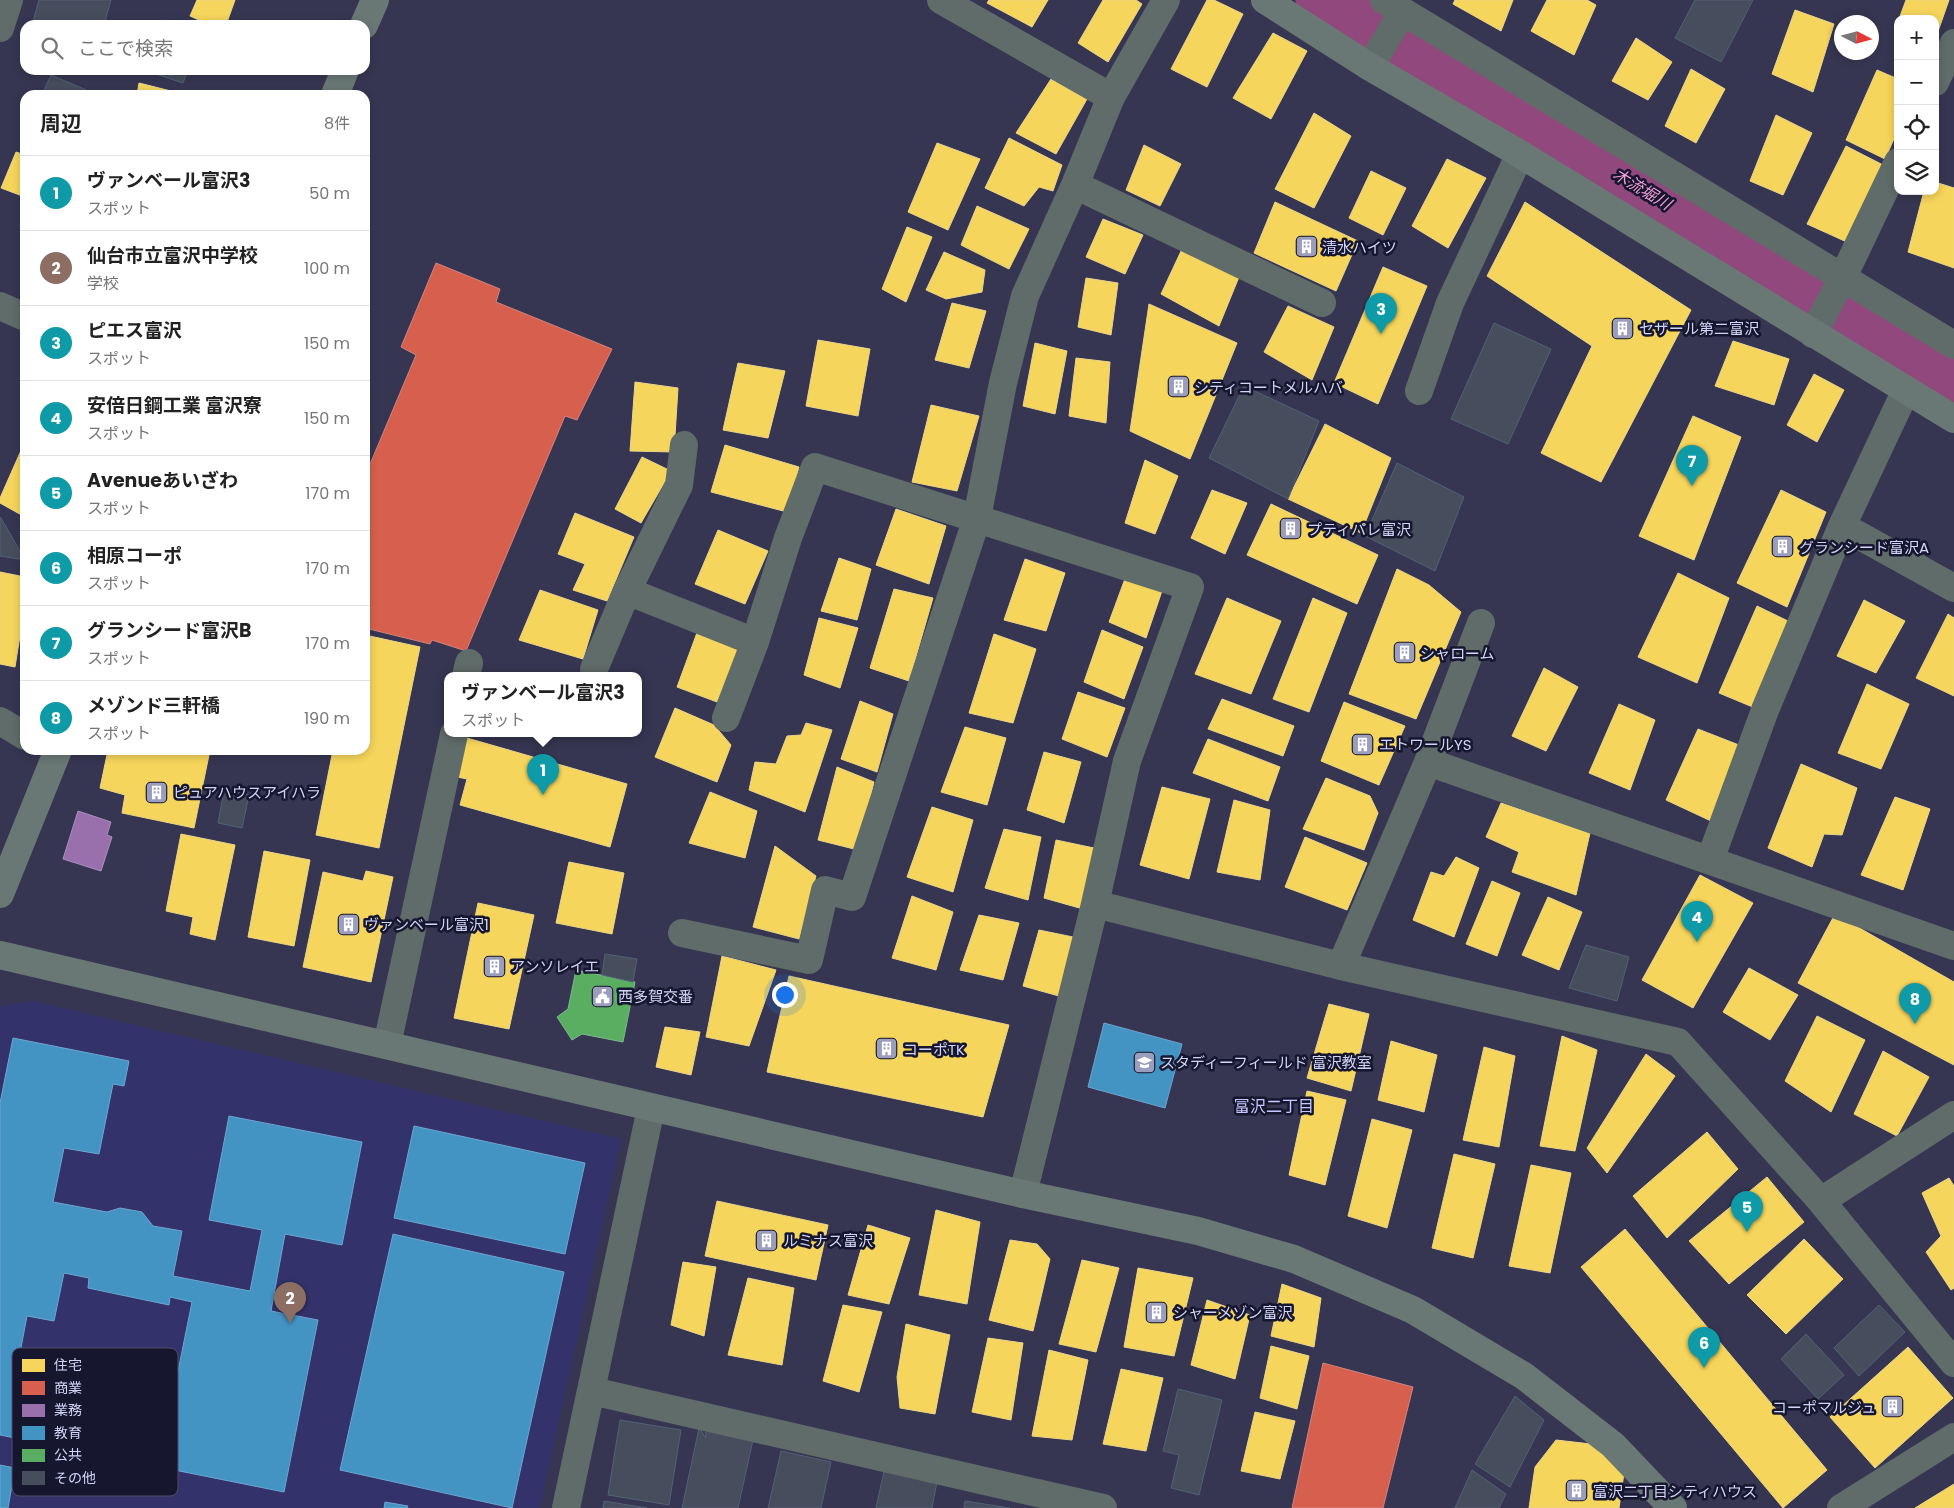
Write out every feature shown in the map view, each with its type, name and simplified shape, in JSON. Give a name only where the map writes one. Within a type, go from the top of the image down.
[{"type":"street","points":[[0,28],[9,0]]},
{"type":"street","points":[[366,20],[375,0]]},
{"type":"street","points":[[941,0],[1110,97]]},
{"type":"street","points":[[682,933],[809,960],[825,890],[852,897],[977,518],[1003,383],[1025,296],[1075,185],[1110,97],[1166,0]]},
{"type":"street","points":[[1264,0],[1375,58],[1520,154],[1817,326],[1906,390],[1954,419]]},
{"type":"street","points":[[1375,58],[1390,11],[1839,284],[1954,345]]},
{"type":"street","points":[[1939,74],[1954,43]]},
{"type":"street","points":[[337,90],[343,75]]},
{"type":"street","points":[[1420,391],[1450,303],[1520,154]]},
{"type":"street","points":[[1817,326],[1894,170]]},
{"type":"street","points":[[1075,185],[1322,304]]},
{"type":"street","points":[[0,306],[20,315]]},
{"type":"street","points":[[1710,860],[1765,710],[1842,526],[1906,390]]},
{"type":"street","points":[[594,669],[627,591],[679,485],[684,445]]},
{"type":"street","points":[[726,718],[755,642],[788,538],[815,467],[1190,587],[1126,761],[1095,904],[1022,1194]]},
{"type":"street","points":[[1842,526],[1954,588]]},
{"type":"street","points":[[627,591],[755,642]]},
{"type":"street","points":[[1341,966],[1428,762],[1481,623]]},
{"type":"street","points":[[0,721],[20,733]]},
{"type":"street","points":[[387,1045],[453,737]]},
{"type":"street","points":[[0,894],[53,755]]},
{"type":"street","points":[[1428,762],[1954,946]]},
{"type":"street","points":[[1095,904],[1341,966],[1678,1042],[1821,1201],[1954,1363]]},
{"type":"street","points":[[0,956],[1022,1194],[1198,1231],[1294,1259],[1413,1310],[1524,1376],[1613,1445],[1672,1508]]},
{"type":"street","points":[[566,1508],[651,1108]]},
{"type":"street","points":[[1821,1201],[1954,1115]]},
{"type":"street","points":[[592,1391],[1102,1508]]},
{"type":"street","points":[[1841,1508],[1954,1437]]},
{"type":"shaded area","points":[[33,1001],[621,1139],[540,1508],[0,1508],[1,1006]]},
{"type":"building: 住宅","points":[[197,0],[235,0],[228,20],[199,20],[190,16]]},
{"type":"building: 住宅","points":[[989,0],[1048,0],[1032,27],[987,3]]},
{"type":"building: 住宅","points":[[1103,0],[1136,0],[1142,4],[1108,62],[1078,43]]},
{"type":"building: 住宅","points":[[1207,0],[1214,0],[1243,14],[1207,87],[1171,69]]},
{"type":"building: 住宅","points":[[1455,0],[1513,0],[1501,31],[1453,4]]},
{"type":"building: 住宅","points":[[1547,0],[1587,0],[1596,5],[1574,55],[1531,31]]},
{"type":"building: 住宅","points":[[1906,0],[1949,0],[1939,29],[1939,15],[1900,15]]},
{"type":"building: 住宅","points":[[1795,10],[1834,24],[1813,92],[1772,74]]},
{"type":"building: 住宅","points":[[1273,33],[1307,51],[1271,119],[1233,98]]},
{"type":"building: 住宅","points":[[1636,38],[1672,62],[1648,100],[1612,81]]},
{"type":"building: 住宅","points":[[1691,69],[1725,89],[1696,143],[1665,126]]},
{"type":"building: 住宅","points":[[1877,70],[1894,77],[1894,139],[1885,159],[1846,140]]},
{"type":"building: 住宅","points":[[1051,79],[1087,99],[1056,154],[1016,133]]},
{"type":"building: 住宅","points":[[139,83],[167,90],[138,90]]},
{"type":"building: 住宅","points":[[1314,113],[1351,136],[1314,208],[1275,189]]},
{"type":"building: 住宅","points":[[1776,115],[1812,133],[1783,195],[1750,181]]},
{"type":"building: 住宅","points":[[1009,138],[1062,165],[1053,191],[1039,187],[1024,206],[985,188]]},
{"type":"building: 住宅","points":[[937,143],[980,159],[948,230],[908,212]]},
{"type":"building: 住宅","points":[[1144,145],[1181,164],[1160,206],[1126,190]]},
{"type":"building: 住宅","points":[[1846,146],[1885,166],[1849,243],[1807,224]]},
{"type":"building: 住宅","points":[[16,152],[20,153],[20,195],[1,188]]},
{"type":"building: 住宅","points":[[1447,159],[1486,178],[1448,248],[1412,226]]},
{"type":"building: 住宅","points":[[1371,171],[1406,188],[1383,235],[1349,218]]},
{"type":"building: 住宅","points":[[1939,183],[1954,188],[1954,268],[1908,252],[1923,195],[1939,195]]},
{"type":"building: 住宅","name":"清水ハイツ","points":[[1275,202],[1358,241],[1336,291],[1254,253]]},
{"type":"building: 住宅","name":"セザール第二富沢","points":[[1525,202],[1691,310],[1601,482],[1541,453],[1592,346],[1487,276]]},
{"type":"building: 住宅","points":[[977,206],[1029,229],[1009,269],[961,245]]},
{"type":"building: 住宅","points":[[1103,219],[1143,235],[1125,274],[1086,257]]},
{"type":"building: 住宅","points":[[907,227],[932,237],[906,302],[882,289]]},
{"type":"building: 住宅","points":[[1182,249],[1239,277],[1219,326],[1161,294]]},
{"type":"building: 住宅","points":[[944,252],[985,270],[982,292],[946,299],[926,290]]},
{"type":"building: 住宅","points":[[1383,267],[1427,286],[1378,404],[1334,383]]},
{"type":"building: 住宅","points":[[1086,278],[1118,283],[1111,335],[1078,327]]},
{"type":"building: 住宅","points":[[952,303],[986,311],[969,368],[935,360]]},
{"type":"building: 住宅","name":"シティコートメルハバ","points":[[1149,304],[1237,343],[1190,459],[1130,431]]},
{"type":"building: 住宅","points":[[1288,306],[1334,327],[1312,380],[1264,352]]},
{"type":"building: 住宅","points":[[818,340],[870,349],[858,416],[806,406]]},
{"type":"building: 住宅","points":[[1733,341],[1789,359],[1774,405],[1715,386]]},
{"type":"building: 住宅","points":[[1035,343],[1067,351],[1055,414],[1023,406]]},
{"type":"building: 住宅","points":[[1076,358],[1110,362],[1106,423],[1069,416]]},
{"type":"building: 住宅","points":[[738,363],[785,371],[768,438],[723,430]]},
{"type":"building: 住宅","points":[[1814,374],[1844,390],[1817,442],[1787,425]]},
{"type":"building: 住宅","points":[[635,382],[678,388],[674,452],[630,451]]},
{"type":"building: 住宅","points":[[931,405],[979,416],[957,491],[912,482]]},
{"type":"building: 住宅","points":[[1693,416],[1741,437],[1694,560],[1639,536]]},
{"type":"building: 住宅","name":"シティコートメルハバ","points":[[1325,424],[1391,458],[1361,533],[1288,499]]},
{"type":"building: 住宅","points":[[725,445],[799,467],[787,512],[711,492]]},
{"type":"building: 住宅","points":[[20,453],[20,514],[0,503],[0,498]]},
{"type":"building: 住宅","points":[[642,457],[671,471],[641,523],[615,509]]},
{"type":"building: 住宅","points":[[1145,460],[1178,476],[1155,534],[1125,523]]},
{"type":"building: 住宅","points":[[1212,490],[1247,503],[1225,554],[1191,538]]},
{"type":"building: 住宅","name":"グランシード富沢A","points":[[1781,490],[1826,512],[1787,607],[1737,583]]},
{"type":"building: 住宅","name":"プティパレ富沢","points":[[1271,504],[1378,555],[1357,604],[1247,555]]},
{"type":"building: 住宅","points":[[896,509],[946,526],[929,584],[876,565]]},
{"type":"building: 住宅","points":[[575,513],[634,537],[607,601],[573,590],[585,564],[558,554]]},
{"type":"building: 住宅","points":[[718,530],[768,551],[745,604],[695,584]]},
{"type":"building: 住宅","points":[[839,558],[871,569],[857,620],[821,611]]},
{"type":"building: 住宅","points":[[1025,559],[1065,573],[1046,631],[1004,620]]},
{"type":"building: 住宅","name":"シャローム","points":[[1397,569],[1429,585],[1461,612],[1416,719],[1349,694]]},
{"type":"building: 住宅","points":[[0,572],[20,576],[20,636],[15,667],[0,664]]},
{"type":"building: 住宅","points":[[1678,573],[1729,598],[1697,683],[1638,657]]},
{"type":"building: 住宅","points":[[1126,576],[1163,588],[1146,638],[1109,622]]},
{"type":"building: 住宅","points":[[894,589],[933,598],[909,681],[870,668]]},
{"type":"building: 住宅","points":[[540,590],[598,610],[583,659],[519,640]]},
{"type":"building: 住宅","points":[[1227,598],[1281,621],[1251,694],[1195,674]]},
{"type":"building: 住宅","points":[[1313,598],[1347,613],[1309,712],[1273,699]]},
{"type":"building: 住宅","points":[[1864,600],[1905,621],[1876,673],[1837,656]]},
{"type":"building: 住宅","points":[[1757,606],[1788,621],[1755,708],[1719,693]]},
{"type":"building: 住宅","points":[[1948,614],[1954,618],[1954,696],[1916,678]]},
{"type":"building: 住宅","points":[[819,618],[858,628],[840,688],[804,675]]},
{"type":"building: 住宅","points":[[698,630],[739,648],[717,702],[677,687]]},
{"type":"building: 住宅","points":[[1102,630],[1143,647],[1124,699],[1084,682]]},
{"type":"building: 住宅","points":[[994,634],[1036,649],[1013,723],[969,713]]},
{"type":"building: 住宅","points":[[370,636],[420,647],[379,848],[316,835],[332,755],[370,755]]},
{"type":"building: 住宅","points":[[1544,668],[1578,687],[1546,751],[1512,736]]},
{"type":"building: 住宅","points":[[1867,684],[1909,704],[1881,769],[1838,753]]},
{"type":"building: 住宅","points":[[1078,692],[1125,708],[1107,757],[1062,739]]},
{"type":"building: 住宅","points":[[1222,699],[1294,726],[1283,756],[1208,729]]},
{"type":"building: 住宅","points":[[860,701],[893,714],[877,772],[841,759]]},
{"type":"building: 住宅","name":"エトワールYS","points":[[1344,702],[1405,726],[1379,785],[1321,761]]},
{"type":"building: 住宅","points":[[1619,704],[1655,720],[1630,790],[1589,773]]},
{"type":"building: 住宅","points":[[675,708],[714,725],[731,745],[717,782],[655,757]]},
{"type":"building: 住宅","points":[[806,723],[832,730],[805,812],[749,790],[755,762],[776,764],[787,736],[801,735]]},
{"type":"building: 住宅","points":[[965,727],[1006,738],[987,805],[941,792]]},
{"type":"building: 住宅","points":[[1698,729],[1739,745],[1711,821],[1666,800]]},
{"type":"building: 住宅","points":[[467,738],[627,784],[610,847],[460,805],[467,779],[457,777]]},
{"type":"building: 住宅","points":[[1208,739],[1280,767],[1268,801],[1193,773]]},
{"type":"building: 住宅","points":[[1044,752],[1081,762],[1064,823],[1027,810]]},
{"type":"building: 住宅","name":"ピュアハウスアイハラ","points":[[107,755],[209,755],[194,828],[122,813],[125,795],[100,788]]},
{"type":"building: 住宅","points":[[1801,764],[1857,788],[1842,835],[1824,834],[1812,867],[1768,848]]},
{"type":"building: 住宅","points":[[837,767],[874,782],[858,850],[818,840]]},
{"type":"building: 住宅","points":[[1326,778],[1370,796],[1378,813],[1364,850],[1303,829]]},
{"type":"building: 住宅","points":[[1162,787],[1210,799],[1189,879],[1140,865]]},
{"type":"building: 住宅","points":[[710,792],[757,811],[745,858],[689,843]]},
{"type":"building: 住宅","points":[[1895,797],[1930,809],[1903,890],[1861,875]]},
{"type":"building: 住宅","points":[[1234,800],[1270,810],[1260,880],[1217,872]]},
{"type":"building: 住宅","points":[[1501,803],[1590,833],[1576,895],[1512,872],[1519,852],[1486,837]]},
{"type":"building: 住宅","points":[[932,807],[973,820],[953,892],[907,877]]},
{"type":"building: 住宅","points":[[1004,829],[1041,837],[1028,900],[985,888]]},
{"type":"building: 住宅","points":[[181,834],[235,845],[215,940],[190,934],[193,917],[166,911]]},
{"type":"building: 住宅","points":[[1305,837],[1367,863],[1347,910],[1285,887]]},
{"type":"building: 住宅","points":[[1056,840],[1094,848],[1083,909],[1044,898]]},
{"type":"building: 住宅","points":[[775,846],[816,876],[799,939],[753,927]]},
{"type":"building: 住宅","points":[[264,851],[310,860],[294,946],[248,937]]},
{"type":"building: 住宅","points":[[1456,857],[1479,868],[1454,937],[1413,920],[1431,872],[1444,876]]},
{"type":"building: 住宅","points":[[569,862],[624,873],[612,934],[556,923]]},
{"type":"building: 住宅","name":"ヴァンベール富沢1","points":[[366,871],[393,877],[371,982],[303,967],[323,872],[363,881]]},
{"type":"building: 住宅","points":[[1700,875],[1753,903],[1693,1008],[1642,980]]},
{"type":"building: 住宅","points":[[1492,881],[1520,893],[1497,956],[1466,944]]},
{"type":"building: 住宅","points":[[912,896],[953,912],[936,970],[892,958]]},
{"type":"building: 住宅","points":[[1548,897],[1582,912],[1559,970],[1522,955]]},
{"type":"building: 住宅","name":"アンソレイエ","points":[[478,903],[534,915],[509,1029],[454,1018]]},
{"type":"building: 住宅","points":[[1835,914],[1954,982],[1954,1065],[1798,983]]},
{"type":"building: 住宅","points":[[979,915],[1019,923],[1003,980],[960,970]]},
{"type":"building: 住宅","points":[[1039,930],[1073,937],[1059,996],[1023,986]]},
{"type":"building: 住宅","points":[[722,956],[776,970],[749,1046],[706,1037]]},
{"type":"building: 住宅","points":[[1749,968],[1798,995],[1770,1040],[1723,1012]]},
{"type":"building: 住宅","name":"コーポTK","points":[[789,976],[1009,1025],[983,1117],[767,1072]]},
{"type":"building: 住宅","points":[[1329,1004],[1369,1014],[1351,1091],[1307,1078]]},
{"type":"building: 住宅","points":[[1817,1016],[1865,1040],[1831,1112],[1785,1081]]},
{"type":"building: 住宅","points":[[665,1027],[700,1032],[691,1075],[656,1067]]},
{"type":"building: 住宅","points":[[1562,1036],[1597,1050],[1575,1151],[1540,1146]]},
{"type":"building: 住宅","points":[[1391,1041],[1437,1055],[1424,1112],[1378,1100]]},
{"type":"building: 住宅","points":[[1484,1047],[1515,1056],[1499,1147],[1463,1140]]},
{"type":"building: 住宅","points":[[1883,1051],[1929,1077],[1897,1136],[1854,1114]]},
{"type":"building: 住宅","points":[[1646,1054],[1675,1076],[1607,1173],[1587,1148]]},
{"type":"building: 住宅","points":[[1307,1091],[1346,1100],[1325,1185],[1289,1175]]},
{"type":"building: 住宅","points":[[1372,1119],[1412,1130],[1387,1228],[1348,1216]]},
{"type":"building: 住宅","points":[[1707,1132],[1738,1169],[1667,1238],[1633,1196]]},
{"type":"building: 住宅","points":[[1454,1154],[1495,1164],[1473,1258],[1432,1248]]},
{"type":"building: 住宅","points":[[1531,1165],[1571,1173],[1550,1273],[1509,1266]]},
{"type":"building: 住宅","points":[[1767,1177],[1804,1222],[1729,1284],[1689,1241]]},
{"type":"building: 住宅","points":[[1949,1178],[1954,1186],[1954,1288],[1951,1290],[1926,1252],[1941,1236],[1922,1193]]},
{"type":"building: 住宅","name":"ルミナス富沢","points":[[717,1201],[828,1225],[816,1280],[705,1256]]},
{"type":"building: 住宅","points":[[936,1210],[980,1222],[967,1304],[919,1295]]},
{"type":"building: 住宅","points":[[868,1225],[910,1238],[889,1304],[848,1295]]},
{"type":"building: 住宅","points":[[1625,1229],[1827,1470],[1783,1508],[1581,1267]]},
{"type":"building: 住宅","points":[[1804,1239],[1843,1279],[1786,1334],[1747,1295]]},
{"type":"building: 住宅","points":[[1010,1240],[1037,1244],[1050,1259],[1033,1331],[989,1320]]},
{"type":"building: 住宅","points":[[1082,1260],[1119,1268],[1096,1352],[1059,1344]]},
{"type":"building: 住宅","points":[[683,1262],[716,1267],[704,1336],[671,1325]]},
{"type":"building: 住宅","name":"シャーメゾン富沢","points":[[1138,1268],[1193,1278],[1174,1356],[1124,1347]]},
{"type":"building: 住宅","points":[[748,1278],[794,1288],[782,1365],[728,1355]]},
{"type":"building: 住宅","points":[[1282,1284],[1321,1298],[1314,1347],[1271,1336]]},
{"type":"building: 住宅","points":[[1207,1300],[1250,1315],[1235,1379],[1191,1365]]},
{"type":"building: 住宅","points":[[843,1305],[882,1312],[859,1392],[823,1381]]},
{"type":"building: 住宅","points":[[906,1324],[950,1335],[935,1414],[900,1408],[897,1377]]},
{"type":"building: 住宅","points":[[988,1338],[1023,1343],[1011,1420],[972,1412]]},
{"type":"building: 住宅","points":[[1271,1346],[1309,1356],[1297,1409],[1260,1398]]},
{"type":"building: 住宅","name":"コーポマルジュ","points":[[1908,1347],[1953,1398],[1875,1468],[1830,1417]]},
{"type":"building: 住宅","points":[[1049,1350],[1088,1360],[1072,1440],[1032,1436]]},
{"type":"building: 住宅","points":[[1121,1369],[1163,1378],[1146,1451],[1103,1444]]},
{"type":"building: 住宅","points":[[1255,1412],[1295,1421],[1280,1479],[1241,1471]]},
{"type":"building: 住宅","name":"富沢二丁目シティハウス","points":[[1556,1440],[1591,1444],[1624,1473],[1619,1508],[1529,1508],[1535,1467]]},
{"type":"building: 住宅","points":[[1954,1484],[1954,1508],[1915,1508]]},
{"type":"building: 商業","points":[[436,263],[500,289],[496,302],[612,349],[577,420],[565,416],[466,651],[432,640],[430,644],[370,629],[370,464],[416,355],[401,347]]},
{"type":"building: 商業","points":[[1323,1363],[1413,1387],[1383,1508],[1292,1508]]},
{"type":"building: 業務","points":[[78,811],[111,822],[107,835],[112,837],[101,871],[63,859]]},
{"type":"building: 教育","points":[[1104,1023],[1182,1044],[1165,1108],[1088,1087]]},
{"type":"building: 教育","points":[[13,1038],[129,1061],[124,1086],[113,1084],[99,1154],[64,1148],[53,1202],[107,1212],[120,1208],[142,1212],[153,1226],[182,1231],[173,1276],[250,1291],[262,1230],[209,1220],[229,1116],[362,1142],[342,1245],[285,1234],[271,1311],[318,1320],[284,1492],[178,1471],[178,1371],[192,1302],[170,1297],[169,1305],[88,1288],[89,1278],[64,1273],[54,1321],[27,1316],[21,1348],[12,1348],[12,1437],[0,1435],[0,1103]]},
{"type":"building: 教育","points":[[414,1126],[585,1163],[565,1254],[394,1218]]},
{"type":"building: 教育","points":[[393,1234],[564,1272],[512,1508],[340,1470]]},
{"type":"building: 教育","points":[[0,1465],[12,1467],[12,1485],[8,1508],[0,1508]]},
{"type":"building: 教育","points":[[385,1502],[408,1506],[407,1508],[384,1508]]},
{"type":"building: 公共","name":"西多賀交番","points":[[576,970],[635,982],[623,1042],[582,1034],[572,1040],[557,1017],[568,1009]]},
{"type":"building: その他","points":[[39,0],[111,0],[105,20],[33,20]]},
{"type":"building: その他","points":[[1695,0],[1753,0],[1721,62],[1675,38]]},
{"type":"building: その他","points":[[51,75],[86,90],[44,90]]},
{"type":"building: その他","points":[[159,75],[186,75],[183,83]]},
{"type":"building: その他","points":[[1494,323],[1551,349],[1508,444],[1451,419]]},
{"type":"building: その他","points":[[1244,386],[1319,421],[1288,499],[1209,458]]},
{"type":"building: その他","points":[[1397,463],[1464,497],[1435,571],[1365,536]]},
{"type":"building: その他","points":[[0,517],[20,551],[20,559],[0,556]]},
{"type":"building: その他","points":[[224,790],[249,795],[242,828],[218,823]]},
{"type":"building: その他","points":[[1586,945],[1629,957],[1617,1001],[1569,988]]},
{"type":"building: その他","points":[[605,954],[637,959],[633,982],[602,975]]},
{"type":"building: その他","points":[[1879,1305],[1905,1332],[1859,1376],[1834,1348]]},
{"type":"building: その他","points":[[1806,1334],[1844,1375],[1818,1399],[1781,1359]]},
{"type":"building: その他","points":[[1178,1389],[1222,1400],[1199,1495],[1171,1488],[1179,1455],[1163,1451]]},
{"type":"building: その他","points":[[1515,1396],[1544,1420],[1510,1487],[1475,1464]]},
{"type":"building: その他","points":[[620,1420],[681,1430],[669,1505],[608,1495]]},
{"type":"building: その他","points":[[705,1426],[753,1440],[738,1508],[682,1508],[699,1428],[706,1438]]},
{"type":"building: その他","points":[[781,1451],[831,1462],[821,1508],[768,1508]]},
{"type":"building: その他","points":[[1472,1470],[1506,1494],[1499,1508],[1455,1508]]},
{"type":"building: その他","points":[[884,1471],[937,1482],[932,1508],[876,1508]]},
{"type":"building: その他","points":[[604,1501],[647,1508],[603,1508]]},
{"type":"building: その他","points":[[965,1501],[1010,1508],[964,1508]]},
{"type":"waterway","name":"木流堀川","points":[[1331,0],[1619,172],[1954,377]]},
{"type":"place","name":"清水ハイツ","points":[[1306,247]]},
{"type":"place","name":"セザール第二富沢","points":[[1623,328]]},
{"type":"place","name":"ピエス富沢","points":[[1381,334]]},
{"type":"place","name":"シティコートメルハバ","points":[[1178,387]]},
{"type":"place","name":"グランシード富沢B","points":[[1692,486]]},
{"type":"place","name":"プティパレ富沢","points":[[1291,529]]},
{"type":"place","name":"グランシード富沢A","points":[[1783,547]]},
{"type":"place","name":"シャローム","points":[[1404,653]]},
{"type":"place","name":"エトワールYS","points":[[1363,744]]},
{"type":"place","name":"ピュアハウスアイハラ","points":[[157,792]]},
{"type":"place","name":"ヴァンベール富沢3","points":[[543,795]]},
{"type":"place","name":"ヴァンベール富沢1","points":[[348,924]]},
{"type":"place","name":"安倍日鋼工業 富沢寮","points":[[1697,942]]},
{"type":"place","name":"アンソレイエ","points":[[494,966]]},
{"type":"place","name":"西多賀交番","points":[[602,996]]},
{"type":"place","name":"メゾンド三軒橋","points":[[1915,1024]]},
{"type":"place","name":"コーポTK","points":[[887,1049]]},
{"type":"place","name":"スタディーフィールド 富沢教室","points":[[1144,1062]]},
{"type":"place","name":"Avenueあいざわ","points":[[1747,1232]]},
{"type":"place","name":"ルミナス富沢","points":[[767,1240]]},
{"type":"place","name":"シャーメゾン富沢","points":[[1157,1312]]},
{"type":"place","name":"仙台市立富沢中学校","points":[[290,1323]]},
{"type":"place","name":"相原コーポ","points":[[1704,1368]]},
{"type":"place","name":"コーポマルジュ","points":[[1892,1407]]},
{"type":"place","name":"富沢二丁目シティハウス","points":[[1577,1491]]},
{"type":"district","name":"富沢二丁目","points":[[1274,1106]]}]
